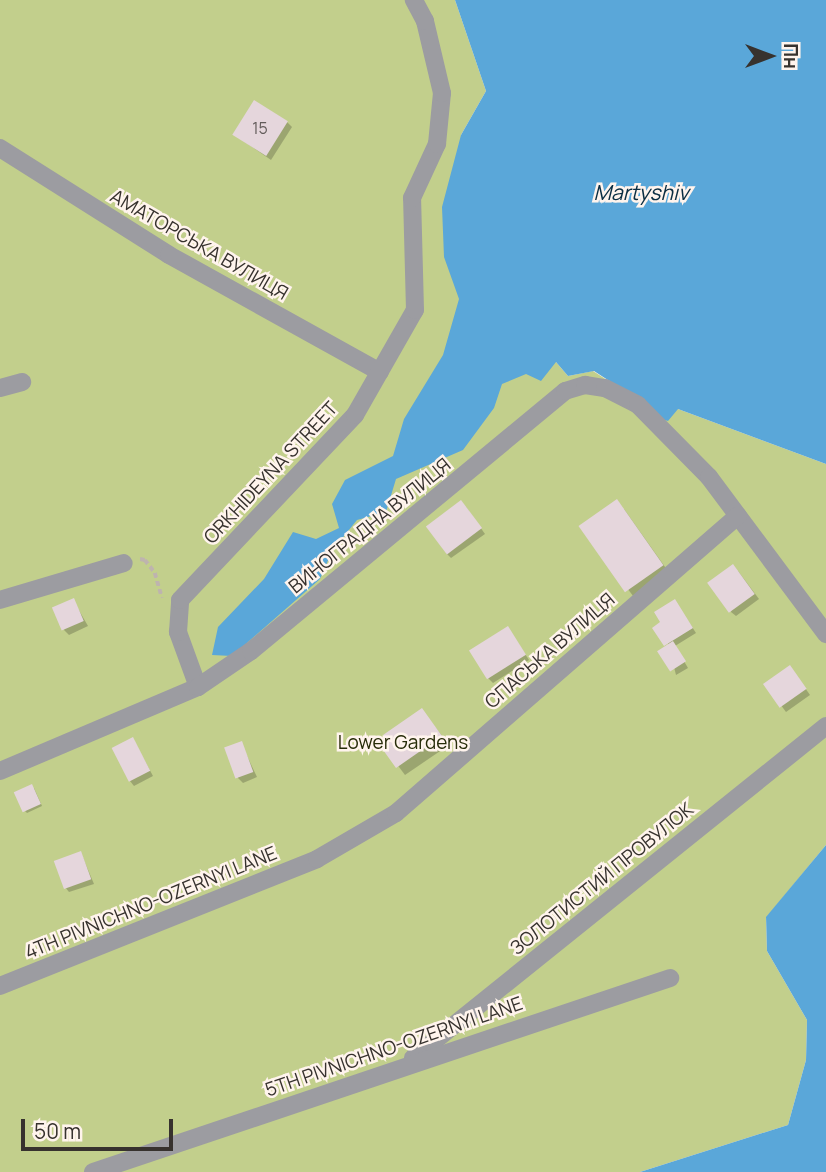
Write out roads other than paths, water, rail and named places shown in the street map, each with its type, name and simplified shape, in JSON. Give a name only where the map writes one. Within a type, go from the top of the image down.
[{"type":"street","name":"ORKHIDEYNA STREET","points":[[198,687],[178,632],[180,600],[355,415],[415,310],[412,198],[437,144],[442,93],[425,21],[414,0]]},
{"type":"street","name":"АМАТОРСЬКА ВУЛИЦЯ","points":[[0,148],[169,256],[380,372]]},
{"type":"street","points":[[0,388],[22,382]]},
{"type":"street","name":"ВИНОГРАДНА ВУЛИЦЯ","points":[[0,771],[198,687],[251,651],[565,391],[585,385],[605,388],[638,405],[709,477],[738,516]]},
{"type":"street","points":[[738,516],[826,634]]},
{"type":"street","name":"СПАСЬКА ВУЛИЦЯ","points":[[317,859],[396,813],[738,516]]},
{"type":"street","points":[[0,600],[124,563]]},
{"type":"street","name":"ЗОЛОТИСТИЙ ПРОВУЛОК","points":[[405,1064],[826,726]]},
{"type":"street","name":"4TH PIVNICHNO-OZERNYI LANE","points":[[0,986],[317,859]]},
{"type":"street","name":"5TH PIVNICHNO-OZERNYI LANE","points":[[93,1172],[405,1064],[670,978]]},
{"type":"water","name":"Martyshiv","points":[[455,0],[826,0],[826,464],[678,409],[668,421],[658,418],[651,408],[594,371],[568,376],[556,362],[541,381],[526,374],[502,384],[494,408],[463,450],[396,479],[386,512],[357,520],[332,551],[320,579],[232,656],[212,655],[218,627],[264,579],[293,532],[316,539],[339,528],[332,504],[345,480],[393,456],[404,419],[443,355],[459,299],[444,257],[442,207],[461,135],[486,91]]},
{"type":"water","points":[[826,845],[826,1172],[640,1172],[788,1125],[806,1060],[807,1020],[767,951],[766,917]]},
{"type":"park label","name":"Lower Gardens","points":[[403,743]]}]
